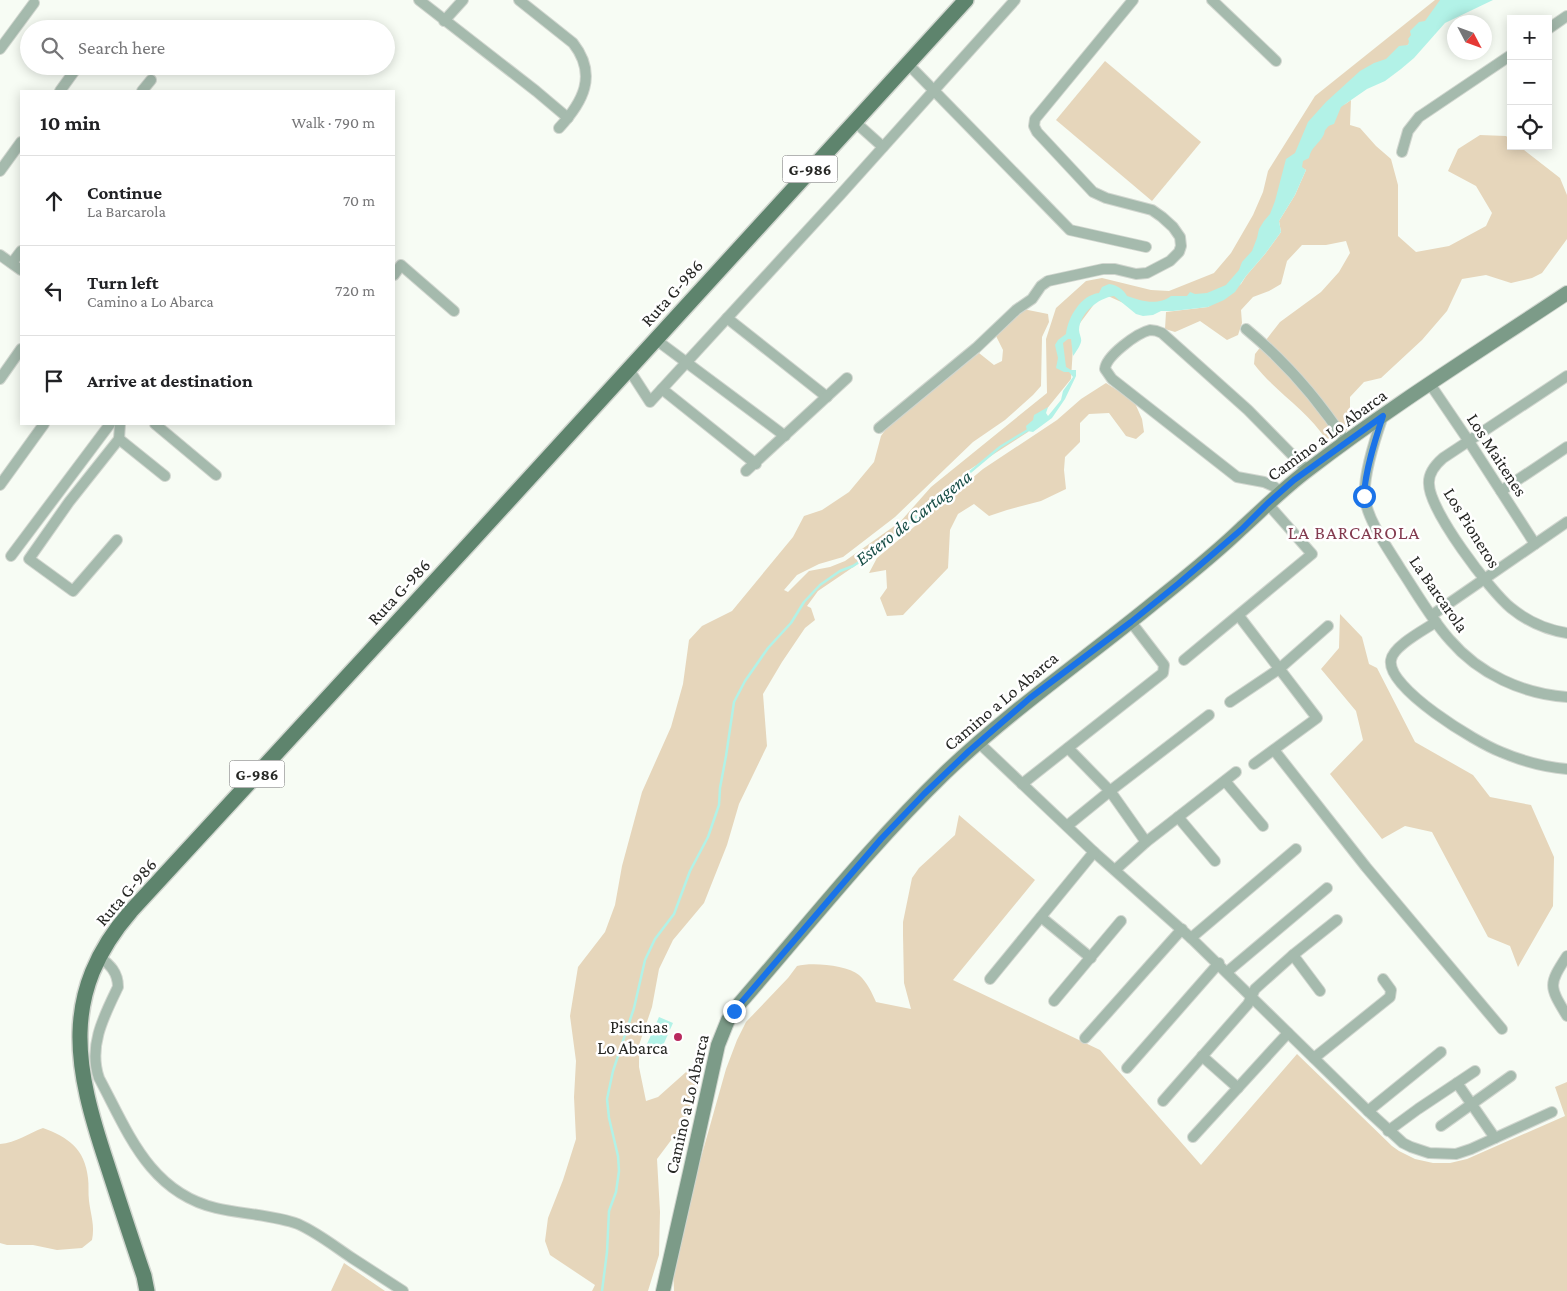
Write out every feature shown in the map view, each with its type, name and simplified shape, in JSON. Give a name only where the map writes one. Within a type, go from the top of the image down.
[{"type":"main road","name":"Ruta G-986","points":[[146,1291],[144,1276],[98,1138],[87,1097],[79,1043],[81,1013],[88,984],[99,956],[114,931],[966,0]]},
{"type":"main road","name":"Camino a Lo Abarca","points":[[663,1291],[718,1045],[728,1020],[740,1003],[881,839],[978,742],[1030,698],[1131,622],[1242,529],[1267,504],[1308,470],[1383,416],[1567,293]]},
{"type":"street","points":[[419,0],[568,118]]},
{"type":"street","points":[[444,20],[464,0]]},
{"type":"street","points":[[519,0],[578,49],[585,68],[585,86],[578,106],[560,128]]},
{"type":"street","points":[[628,368],[650,402],[1015,0]]},
{"type":"street","points":[[879,428],[976,348],[1016,310],[1032,299],[1041,286],[1048,281],[1103,269],[1115,269],[1136,274],[1147,273],[1170,261],[1179,252],[1181,246],[1180,237],[1162,217],[1152,210],[1106,198],[1093,192],[1037,132],[1034,126],[1035,119],[1133,0]]},
{"type":"street","points":[[1212,0],[1276,60]]},
{"type":"street","points":[[21,20],[34,2]]},
{"type":"street","points":[[1552,26],[1567,16]]},
{"type":"street","points":[[0,49],[20,21]]},
{"type":"street","points":[[1402,152],[1408,131],[1419,117],[1507,57]]},
{"type":"street","points":[[908,63],[1070,230],[1146,247]]},
{"type":"street","points":[[61,90],[72,75]]},
{"type":"street","points":[[143,90],[151,80]]},
{"type":"street","points":[[854,121],[883,147]]},
{"type":"street","points":[[0,171],[20,143]]},
{"type":"street","points":[[12,263],[20,252]]},
{"type":"street","points":[[0,255],[20,269]]},
{"type":"street","points":[[395,274],[401,265],[454,311]]},
{"type":"street","points":[[727,318],[827,397]]},
{"type":"street","points":[[1246,329],[1275,354],[1301,381],[1325,410],[1346,442]]},
{"type":"street","points":[[1281,492],[1264,482],[1237,477],[1112,379],[1106,372],[1106,362],[1125,344],[1148,331],[1153,330],[1162,333],[1248,410],[1308,470]]},
{"type":"street","points":[[655,340],[785,436]]},
{"type":"street","points":[[0,379],[20,350]]},
{"type":"street","name":"Los Pioneros","points":[[1567,376],[1438,461],[1430,475],[1428,485],[1441,516],[1484,580],[1504,602],[1521,616],[1541,626],[1567,633]]},
{"type":"street","points":[[746,471],[756,464],[846,378]]},
{"type":"street","name":"Los Maitenes","points":[[1430,384],[1535,544]]},
{"type":"street","points":[[662,389],[756,464]]},
{"type":"street","name":"La Barcarola","points":[[1383,416],[1376,436],[1365,488],[1366,504],[1370,516],[1390,552],[1434,619],[1459,650],[1482,668],[1508,682],[1535,692],[1567,697]]},
{"type":"street","points":[[0,485],[43,425]]},
{"type":"street","points":[[109,425],[13,552],[29,559],[73,590],[117,540]]},
{"type":"street","points":[[29,559],[69,502],[118,439],[120,425]]},
{"type":"street","points":[[156,425],[216,475]]},
{"type":"street","points":[[118,439],[165,476]]},
{"type":"street","points":[[1501,491],[1567,447]]},
{"type":"street","points":[[1184,660],[1312,554],[1267,504]]},
{"type":"street","points":[[1567,522],[1484,580],[1434,619],[1399,647],[1393,654],[1390,662],[1391,670],[1404,687],[1431,710],[1485,745],[1528,762],[1567,769]]},
{"type":"street","points":[[1239,616],[1317,718],[1254,764]]},
{"type":"street","points":[[1022,784],[1161,675],[1164,665],[1131,622]]},
{"type":"street","points":[[1230,702],[1279,669],[1328,626]]},
{"type":"street","points":[[1067,826],[1209,716]]},
{"type":"street","points":[[978,742],[1094,852],[1219,963],[1388,1131],[1403,1143],[1429,1153],[1464,1152],[1552,1112]]},
{"type":"street","points":[[1068,748],[1110,791],[1146,842]]},
{"type":"street","points":[[1274,750],[1366,867],[1502,1029]]},
{"type":"street","points":[[1114,870],[1146,842],[1236,772]]},
{"type":"street","points":[[1225,781],[1263,826]]},
{"type":"street","points":[[1178,817],[1215,861]]},
{"type":"street","points":[[1191,938],[1296,849]]},
{"type":"street","points":[[990,979],[1094,852]]},
{"type":"street","points":[[1227,972],[1327,888]]},
{"type":"street","points":[[1041,917],[1090,958]]},
{"type":"street","points":[[1163,1100],[1248,1004],[1255,989],[1293,955],[1337,920]]},
{"type":"street","points":[[1054,1001],[1121,921]]},
{"type":"street","points":[[1085,1038],[1182,929]]},
{"type":"street","points":[[1293,955],[1320,991]]},
{"type":"street","points":[[99,956],[112,968],[118,982],[118,987],[96,1040],[95,1056],[97,1071],[99,1078],[142,1156],[158,1176],[179,1193],[200,1203],[216,1208],[297,1224],[324,1238],[403,1291]]},
{"type":"street","points":[[1567,956],[1554,978],[1553,988],[1555,996],[1567,1016]]},
{"type":"street","points":[[1127,1068],[1219,963]]},
{"type":"street","points":[[1314,1058],[1390,997],[1391,990],[1383,979]]},
{"type":"street","points":[[1555,996],[1567,1005]]},
{"type":"street","points":[[1193,1137],[1288,1033]]},
{"type":"street","points":[[1368,1111],[1441,1052]]},
{"type":"street","points":[[1202,1056],[1238,1088]]},
{"type":"street","points":[[1388,1131],[1475,1071]]},
{"type":"street","points":[[1440,1126],[1512,1076]]},
{"type":"street","points":[[1457,1083],[1495,1138]]},
{"type":"shaded area","points":[[1435,0],[1473,0],[1451,15],[1447,15],[1447,18],[1374,68],[1344,105],[1351,100],[1350,125],[1360,128],[1391,159],[1398,185],[1398,236],[1416,252],[1449,246],[1486,226],[1492,213],[1476,186],[1448,171],[1458,149],[1480,135],[1506,136],[1507,150],[1524,150],[1560,178],[1567,195],[1567,239],[1542,273],[1532,278],[1511,283],[1486,275],[1462,279],[1447,311],[1422,340],[1381,378],[1364,382],[1350,397],[1350,424],[1344,435],[1327,441],[1311,420],[1262,374],[1254,364],[1255,354],[1280,322],[1321,292],[1339,272],[1350,253],[1346,241],[1326,245],[1302,245],[1287,261],[1281,284],[1253,297],[1241,310],[1242,323],[1238,335],[1227,340],[1200,321],[1175,332],[1165,329],[1166,312],[1208,307],[1241,284],[1281,232],[1279,221],[1295,195],[1306,170],[1302,168],[1260,249],[1224,289],[1141,311],[1108,296],[1098,299],[1074,331],[1071,379],[1028,432],[969,470],[874,553],[818,591],[807,606],[811,608],[815,620],[805,628],[763,694],[767,746],[739,804],[727,845],[704,903],[673,940],[659,969],[652,1007],[639,1045],[639,1067],[646,1101],[658,1097],[704,1056],[693,1111],[657,1159],[660,1212],[659,1255],[648,1291],[592,1291],[595,1285],[550,1255],[545,1241],[548,1218],[576,1139],[574,1097],[576,1061],[570,1016],[578,967],[605,932],[615,905],[622,866],[642,792],[671,727],[683,684],[689,640],[702,626],[732,611],[793,537],[804,516],[822,510],[849,492],[874,462],[881,436],[888,426],[979,353],[994,365],[1002,361],[1003,350],[996,336],[1023,309],[1048,314],[1049,322],[1042,337],[1041,386],[1005,420],[973,442],[895,517],[843,557],[819,564],[797,575],[784,590],[788,592],[809,571],[830,567],[845,561],[900,522],[931,487],[1047,393],[1046,339],[1056,308],[1086,281],[1102,278],[1151,290],[1169,291],[1214,273],[1231,253],[1253,215],[1263,192],[1268,171],[1315,96]]},
{"type":"shaded area","points":[[1105,61],[1201,142],[1152,201],[1056,120]]},
{"type":"shaded area","points":[[1106,383],[1134,401],[1142,419],[1144,432],[1136,439],[1126,436],[1109,413],[1089,414],[1080,423],[1080,442],[1065,457],[1066,489],[1041,501],[989,516],[974,504],[958,514],[950,530],[948,568],[903,615],[887,616],[880,598],[887,588],[886,570],[869,573],[877,558],[983,469],[1057,420],[1081,399]]},
{"type":"shaded area","points":[[1340,614],[1362,637],[1369,664],[1377,668],[1415,742],[1473,775],[1490,797],[1531,805],[1554,857],[1553,906],[1518,967],[1510,946],[1488,937],[1432,832],[1405,826],[1382,839],[1330,774],[1363,740],[1356,711],[1321,669],[1339,648]]},
{"type":"shaded area","points":[[959,815],[1035,880],[953,980],[1100,1050],[1201,1165],[1297,1054],[1392,1146],[1415,1159],[1433,1163],[1450,1163],[1467,1159],[1565,1116],[1555,1087],[1567,1082],[1567,1291],[674,1291],[673,1266],[678,1239],[726,1069],[746,1022],[797,966],[803,965],[829,965],[854,972],[864,981],[876,1002],[911,1009],[904,983],[903,922],[912,878],[919,868],[955,835]]},
{"type":"shaded area","points":[[43,1128],[67,1140],[74,1146],[83,1159],[86,1168],[93,1230],[92,1240],[82,1248],[57,1250],[33,1245],[7,1245],[0,1243],[0,1144],[17,1140]]},
{"type":"shaded area","points":[[344,1263],[385,1291],[331,1291]]},
{"type":"water","points":[[1440,0],[1493,0],[1462,15],[1447,15],[1447,22],[1414,58],[1385,81],[1367,89],[1341,107],[1334,124],[1326,129],[1321,139],[1311,151],[1309,158],[1303,161],[1302,167],[1306,170],[1295,195],[1279,221],[1281,232],[1235,292],[1224,300],[1208,307],[1161,311],[1153,315],[1143,316],[1136,314],[1114,296],[1108,297],[1091,307],[1080,324],[1081,342],[1073,356],[1071,339],[1063,343],[1066,367],[1076,370],[1076,376],[1065,399],[1052,418],[1033,432],[1027,431],[1026,426],[1033,420],[1034,415],[1048,407],[1046,413],[1048,416],[1061,400],[1063,391],[1073,377],[1069,372],[1056,368],[1058,358],[1055,345],[1066,334],[1069,321],[1081,302],[1099,293],[1102,287],[1109,284],[1120,288],[1127,296],[1155,302],[1171,296],[1187,296],[1190,292],[1195,294],[1207,293],[1226,285],[1252,251],[1259,229],[1270,214],[1275,201],[1286,159],[1295,153],[1308,122],[1326,102],[1360,71],[1386,59],[1399,46],[1408,45],[1408,39],[1411,35],[1410,31],[1419,22],[1425,21]]},
{"type":"water","points":[[659,1017],[673,1023],[661,1050],[647,1044]]},
{"type":"waterway","name":"Estero de Cartagena","points":[[602,1291],[607,1252],[609,1211],[616,1192],[619,1171],[607,1099],[613,1071],[634,1008],[645,960],[655,939],[674,914],[690,871],[708,837],[719,805],[734,702],[745,681],[768,648],[791,623],[804,602],[820,585],[877,550],[1000,447],[1028,430]]},
{"type":"place","name":"Piscinas Lo Abarca","points":[[678,1037]]},
{"type":"district","name":"LA BARCAROLA","points":[[1354,532]]},
{"type":"route","points":[[734,1011],[881,839],[946,772],[1030,698],[1178,584],[1242,529],[1294,480],[1383,416],[1376,436],[1364,496]]}]
